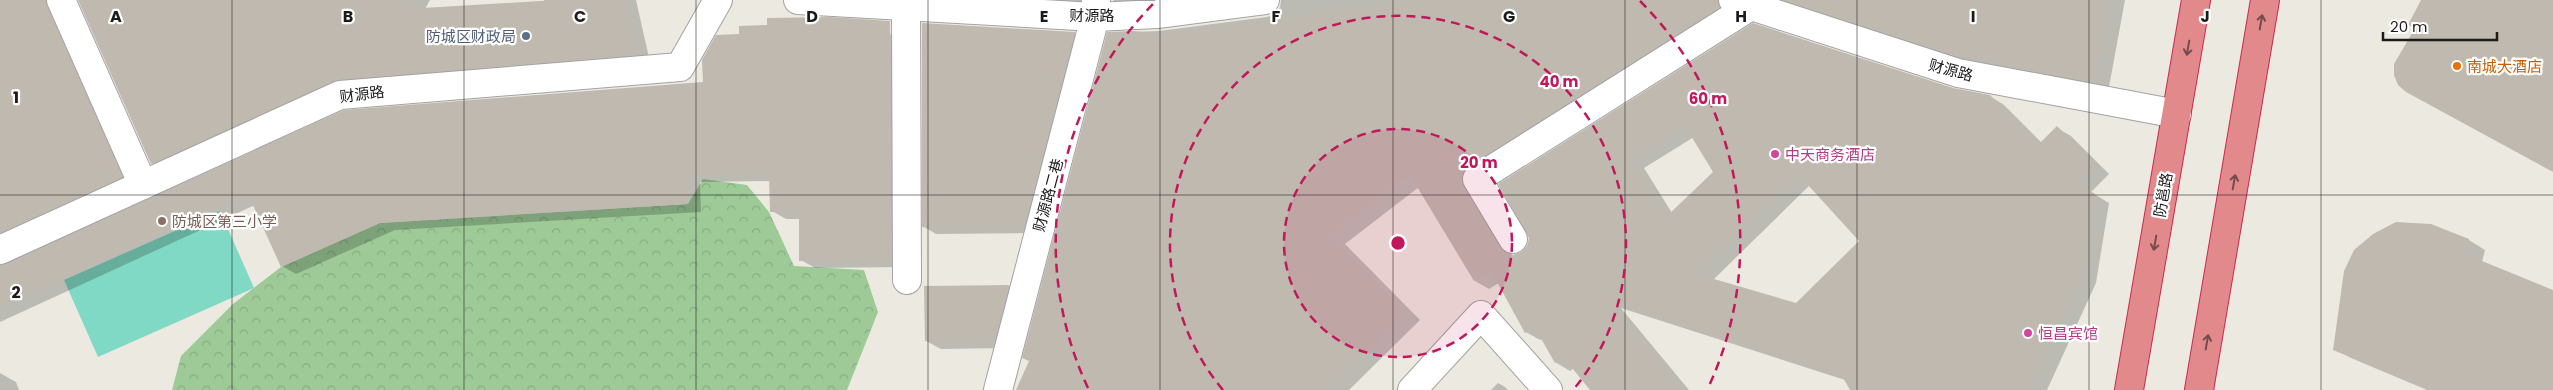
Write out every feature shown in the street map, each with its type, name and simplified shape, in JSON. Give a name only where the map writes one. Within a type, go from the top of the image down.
[{"type":"highway","name":"防邕路","points":[[2130,390],[2196,0]]},
{"type":"highway","points":[[2199,390],[2265,0]]},
{"type":"street","points":[[61,0],[143,185]]},
{"type":"street","name":"财源路","points":[[0,250],[340,95],[680,67],[718,0]]},
{"type":"street","name":"财源路","points":[[798,0],[906,6],[1096,8],[1157,14],[1265,0]]},
{"type":"street","points":[[1513,238],[1478,178],[1742,3]]},
{"type":"street","name":"财源路","points":[[1742,3],[1958,73],[2176,114]]},
{"type":"street","points":[[906,6],[907,280]]},
{"type":"street","name":"财源路二巷","points":[[998,390],[1096,8]]},
{"type":"street","points":[[1412,390],[1481,315],[1548,390]]},
{"type":"green space","points":[[703,179],[747,185],[769,212],[794,266],[864,270],[878,312],[847,390],[172,390],[181,356],[233,304],[281,267],[380,223],[688,204]]},
{"type":"shaded area","points":[[220,211],[254,288],[98,357],[64,280]]},
{"type":"building","points":[[0,0],[46,0],[122,177],[0,233]]},
{"type":"building","points":[[78,0],[411,0],[406,9],[556,0],[624,0],[636,55],[338,79],[151,164]]},
{"type":"building","points":[[1419,0],[1718,0],[1720,7],[1469,166],[1464,171],[1461,179],[1464,187],[1500,247],[1505,252],[1513,255],[1521,252],[1527,246],[1529,238],[1498,184],[1753,23],[1953,88],[1990,95],[2038,145],[2057,126],[2096,166],[2078,183],[2095,194],[2082,275],[2029,390],[1850,390],[1842,376],[1609,301],[1683,390],[1590,390],[1564,358],[1555,363],[1535,328],[1525,333],[1491,271],[1474,281],[1410,175],[1331,236],[1406,312],[1327,390],[1016,390],[1029,361],[1022,358],[1107,32],[1133,31],[1166,34]],"holes":[[[1685,126],[1713,172],[1666,217],[1631,159]],[[1798,174],[1859,241],[1796,303],[1697,274]]]},
{"type":"building","points":[[1784,0],[2109,0],[2094,82],[1950,54]]},
{"type":"building","name":"南城大酒店","points":[[2421,0],[2553,0],[2553,172],[2406,92],[2398,85],[2394,75],[2394,64],[2415,28],[2408,25]]},
{"type":"building","points":[[830,17],[890,21],[891,260],[799,261],[799,211],[770,212],[769,174],[686,175],[688,204],[380,223],[281,267],[248,194],[0,307],[0,265],[344,110],[703,82],[702,60],[716,35],[739,34],[739,26],[767,25],[767,18]]},
{"type":"building","points":[[922,23],[1075,32],[1024,226],[922,227]]},
{"type":"building","points":[[2396,222],[2431,224],[2469,239],[2465,254],[2553,290],[2553,390],[2430,390],[2333,350],[2344,271],[2354,250],[2373,234]]},
{"type":"building","points":[[1009,285],[995,340],[925,341],[924,286]]},
{"type":"place","name":"防城区财政局","points":[[526,36]]},
{"type":"place","name":"南城大酒店","points":[[2457,66]]},
{"type":"place","name":"中天商务酒店","points":[[1775,154]]},
{"type":"place","name":"防城区第三小学","points":[[162,221]]},
{"type":"place","name":"恒昌宾馆","points":[[2028,333]]}]
